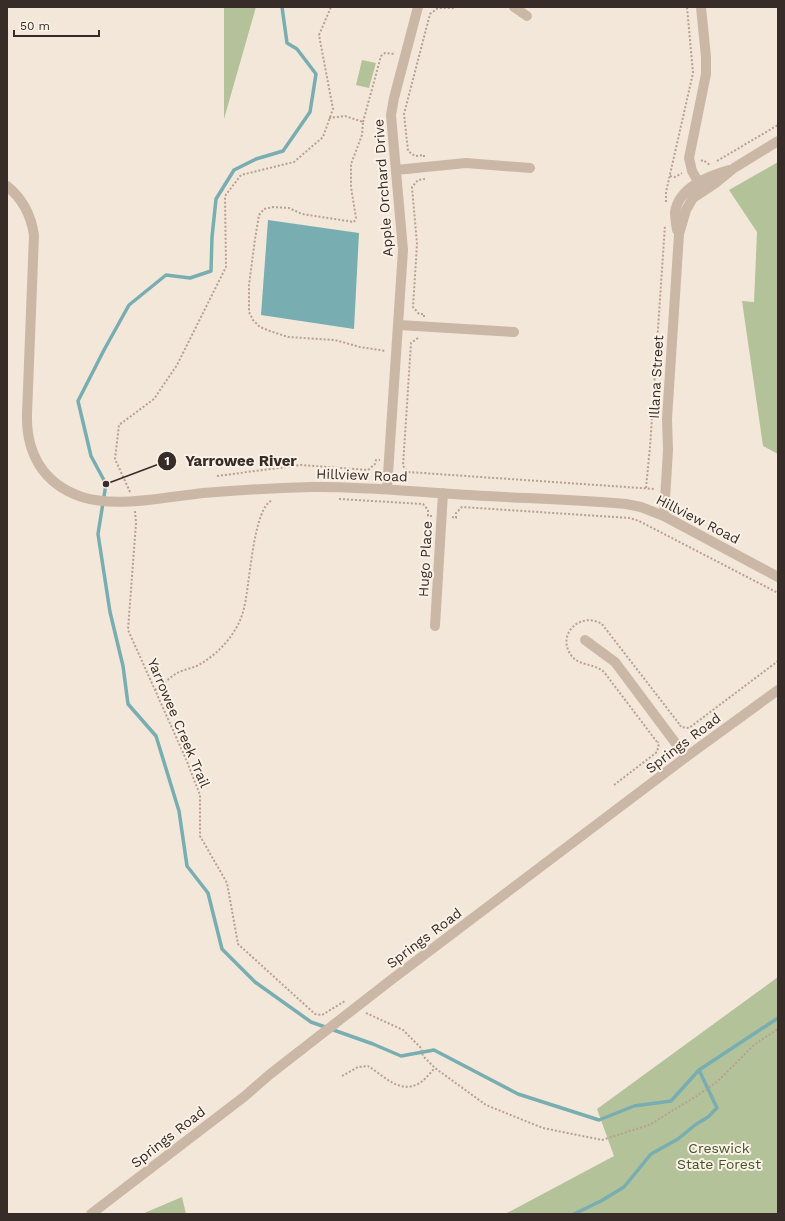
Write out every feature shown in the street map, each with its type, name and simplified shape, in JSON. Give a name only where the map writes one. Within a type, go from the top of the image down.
[{"type":"street","name":"Apple Orchard Drive","points":[[387,489],[403,250],[391,122],[392,106],[418,7]]},
{"type":"street","points":[[514,7],[527,16]]},
{"type":"street","points":[[701,7],[706,57],[706,74],[689,154],[691,168],[701,187]]},
{"type":"street","name":"Illana Street","points":[[664,516],[668,450],[667,419],[678,240],[675,214],[677,206],[685,192],[717,182],[734,168],[778,141]]},
{"type":"street","points":[[396,170],[466,163],[530,168]]},
{"type":"street","name":"Hillview Road","points":[[7,186],[16,194],[26,209],[31,220],[34,235],[26,424],[29,443],[38,464],[45,472],[58,485],[75,495],[101,502],[130,501],[203,493],[293,487],[334,487],[626,504],[641,507],[664,516],[778,577]]},
{"type":"street","points":[[398,325],[514,332]]},
{"type":"street","name":"Hugo Place","points":[[435,626],[443,493]]},
{"type":"street","points":[[585,640],[615,662],[686,757]]},
{"type":"street","name":"Springs Road","points":[[91,1214],[358,1006],[686,757],[778,690]]},
{"type":"path","name":"Yarrowee Creek Trail","points":[[331,7],[319,35],[333,109],[323,137],[294,162],[241,174],[225,196],[226,267],[176,365],[154,399],[119,425],[115,460],[130,501],[136,523],[128,630],[186,759],[200,795],[200,836],[227,882],[238,944],[315,1014],[322,1015],[348,1000],[352,1001],[363,1012],[403,1030],[421,1048],[424,1056],[434,1068],[486,1105],[543,1128],[602,1140],[650,1125],[717,1082],[755,1044],[778,1029]]},
{"type":"path","points":[[453,7],[438,8],[430,14],[404,114],[408,151],[415,156],[424,155],[425,179],[418,180],[412,187],[417,244],[413,307],[419,314],[424,314],[424,326],[423,338],[417,338],[411,343],[403,466],[408,472],[666,490]]},
{"type":"path","points":[[396,352],[360,347],[335,340],[284,335],[266,330],[258,325],[252,317],[249,308],[249,284],[259,215],[264,209],[273,207],[289,208],[302,214],[354,222],[356,218],[351,187],[351,164],[362,134],[363,122],[381,56],[385,53],[397,55]]},
{"type":"path","points":[[330,118],[345,116],[363,122]]},
{"type":"path","points":[[670,176],[675,177],[703,160],[711,165],[778,125]]},
{"type":"path","points":[[217,476],[301,465],[368,470],[375,464],[376,460],[389,460]]},
{"type":"path","points":[[332,498],[423,504],[428,510],[428,516],[456,518],[456,512],[462,507],[630,518],[639,521],[778,593]]},
{"type":"path","points":[[155,690],[177,674],[202,663],[222,647],[232,635],[244,611],[252,549],[265,505],[270,501],[277,500]]},
{"type":"path","points":[[680,725],[681,727],[689,728],[778,661]]},
{"type":"path","points":[[614,785],[657,752],[659,743],[657,742],[663,738]]},
{"type":"path","points":[[342,1076],[358,1067],[368,1066],[392,1082],[406,1087],[419,1083],[434,1068]]},
{"type":"green space","points":[[224,7],[256,7],[224,119]]},
{"type":"green space","points":[[362,60],[376,63],[369,88],[356,85]]},
{"type":"green space","points":[[778,162],[778,454],[763,446],[742,301],[754,302],[757,232],[729,190]]},
{"type":"green space","name":"Creswick State Forest","points":[[778,977],[778,1214],[505,1214],[614,1156],[597,1109]]},
{"type":"green space","points":[[182,1197],[186,1214],[142,1214]]},
{"type":"water","points":[[268,220],[359,233],[354,329],[261,315]]},
{"type":"waterway","points":[[282,7],[287,43],[297,49],[316,74],[310,112],[283,151],[256,159],[234,170],[216,199],[212,237],[211,271],[190,278],[166,275],[129,305],[78,401],[91,456],[106,484],[98,534],[110,612],[123,666],[128,704],[156,736],[179,811],[187,866],[208,893],[222,949],[255,982],[311,1022],[373,1044],[401,1056],[434,1050],[518,1094],[599,1120],[634,1106],[671,1101],[699,1070],[778,1018]]},
{"type":"waterway","points":[[574,1214],[601,1201],[624,1187],[651,1154],[678,1139],[695,1125],[708,1117],[717,1108],[699,1070]]},
{"type":"place","name":"Yarrowee River","points":[[106,484]]}]
